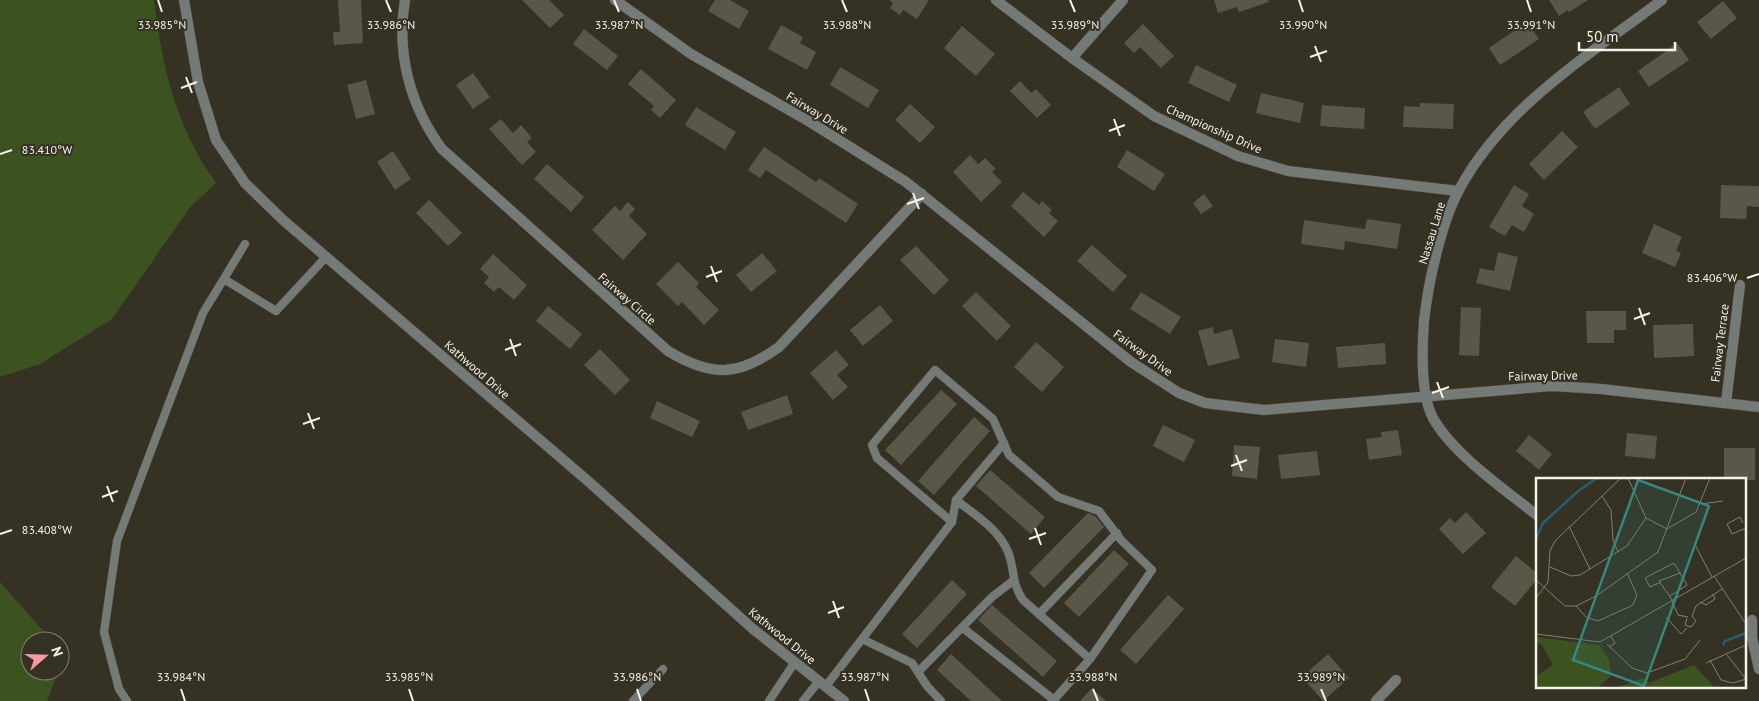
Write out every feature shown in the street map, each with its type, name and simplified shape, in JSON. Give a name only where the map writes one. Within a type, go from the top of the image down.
[{"type":"street","name":"Kathwood Drive","points":[[184,0],[198,82],[216,140],[245,183],[283,220],[588,481],[753,630],[844,701]]},
{"type":"street","name":"Fairway Circle","points":[[405,0],[402,26],[403,53],[408,77],[421,116],[442,149],[668,351],[700,368],[721,372],[737,369],[752,364],[779,347],[922,194]]},
{"type":"street","name":"Fairway Drive","points":[[615,0],[691,54],[810,122],[922,194],[1131,362],[1153,378],[1205,403],[1264,410],[1552,386],[1601,389],[1759,407]]},
{"type":"street","name":"Championship Drive","points":[[996,0],[1072,58],[1154,116],[1230,152],[1264,165],[1288,171],[1458,191]]},
{"type":"street","points":[[1072,58],[1123,0]]},
{"type":"street","name":"Nassau Lane","points":[[1536,514],[1448,439],[1432,416],[1426,396],[1423,338],[1425,310],[1439,247],[1458,191],[1488,145],[1530,101],[1662,0]]},
{"type":"street","name":"Fairway Terrace","points":[[1726,403],[1740,285]]},
{"type":"street","points":[[1752,620],[1752,638],[1759,669]]},
{"type":"street","points":[[1376,701],[1396,680]]},
{"type":"lane","points":[[127,701],[119,689],[104,632],[117,541],[203,313],[245,244]]},
{"type":"lane","points":[[224,279],[276,310],[326,257]]},
{"type":"lane","points":[[952,522],[877,458],[872,445],[935,370],[993,419],[1009,455],[1058,497],[1099,511],[1116,533],[1152,570],[1090,659],[1054,700],[963,628]]},
{"type":"lane","points":[[803,701],[862,639],[952,522],[956,500],[1004,443]]},
{"type":"lane","points":[[956,500],[998,534],[1009,552],[1015,588],[1022,600],[1090,659]]},
{"type":"lane","points":[[1039,614],[1116,533]]},
{"type":"lane","points":[[918,672],[992,597],[1014,580]]},
{"type":"lane","points":[[862,639],[912,663],[941,701]]},
{"type":"lane","points":[[770,701],[795,662]]},
{"type":"lane","points":[[633,701],[662,670]]},
{"type":"green space","points":[[0,0],[154,0],[161,49],[173,96],[191,140],[202,162],[216,183],[191,206],[112,319],[40,364],[0,377]]},
{"type":"green space","points":[[0,582],[43,631],[20,631],[20,681],[54,681],[47,701],[0,701]]},
{"type":"building","points":[[338,0],[361,0],[363,43],[334,45],[333,32],[340,32]]},
{"type":"building","points":[[522,0],[549,0],[564,15],[550,28]]},
{"type":"building","points":[[715,0],[730,0],[749,11],[739,29],[708,11]]},
{"type":"building","points":[[889,0],[929,0],[917,19],[903,10],[900,15],[890,8],[893,3]]},
{"type":"building","points":[[1214,0],[1268,0],[1269,2],[1239,12],[1237,7],[1218,13]]},
{"type":"building","points":[[1549,0],[1588,0],[1559,16]]},
{"type":"building","points":[[1723,1],[1737,18],[1711,39],[1697,22]]},
{"type":"building","points":[[1527,22],[1539,39],[1500,65],[1489,48]]},
{"type":"building","points":[[1143,24],[1174,56],[1161,68],[1140,47],[1134,53],[1124,43]]},
{"type":"building","points":[[781,25],[803,37],[800,43],[816,52],[807,70],[768,49]]},
{"type":"building","points":[[962,26],[995,54],[976,76],[944,48]]},
{"type":"building","points":[[584,29],[618,56],[607,70],[573,44]]},
{"type":"building","points":[[1677,43],[1689,60],[1649,87],[1638,71]]},
{"type":"building","points":[[1196,65],[1237,85],[1229,102],[1188,83]]},
{"type":"building","points":[[840,67],[879,90],[868,108],[830,85]]},
{"type":"building","points":[[641,69],[676,100],[660,118],[651,110],[654,106],[628,84]]},
{"type":"building","points":[[473,73],[490,97],[473,109],[456,85]]},
{"type":"building","points":[[366,80],[375,114],[356,119],[347,85]]},
{"type":"building","points":[[1020,81],[1031,93],[1036,89],[1051,105],[1037,118],[1010,91]]},
{"type":"building","points":[[1619,87],[1630,104],[1595,129],[1583,112]]},
{"type":"building","points":[[1261,93],[1304,103],[1300,123],[1256,113]]},
{"type":"building","points":[[1420,103],[1454,104],[1453,129],[1403,127],[1404,106],[1420,107]]},
{"type":"building","points":[[910,104],[935,127],[920,143],[895,120]]},
{"type":"building","points":[[1322,105],[1365,108],[1364,129],[1320,126]]},
{"type":"building","points":[[696,107],[736,132],[725,150],[685,125]]},
{"type":"building","points":[[501,119],[513,133],[521,125],[532,138],[527,142],[536,152],[522,165],[489,129]]},
{"type":"building","points":[[1562,131],[1578,147],[1544,180],[1529,164]]},
{"type":"building","points":[[764,147],[816,182],[819,178],[858,204],[846,223],[766,170],[760,178],[748,170]]},
{"type":"building","points":[[1127,150],[1165,174],[1154,191],[1117,167]]},
{"type":"building","points":[[393,151],[411,179],[395,190],[377,162]]},
{"type":"building","points":[[970,155],[978,164],[985,158],[996,169],[992,172],[1002,182],[981,202],[953,172]]},
{"type":"building","points":[[547,164],[584,197],[571,212],[534,179]]},
{"type":"building","points":[[1514,185],[1529,194],[1522,206],[1534,214],[1524,232],[1512,225],[1505,236],[1489,227]]},
{"type":"building","points":[[1721,185],[1759,186],[1759,207],[1747,206],[1746,219],[1720,218]]},
{"type":"building","points":[[1023,192],[1039,205],[1042,201],[1052,210],[1049,213],[1058,221],[1044,237],[1011,206]]},
{"type":"building","points":[[1204,194],[1213,206],[1201,214],[1193,203]]},
{"type":"building","points":[[429,200],[462,233],[448,246],[416,213]]},
{"type":"building","points":[[628,202],[635,209],[629,216],[647,234],[623,260],[592,230],[615,206],[620,211]]},
{"type":"building","points":[[1367,219],[1401,224],[1397,249],[1345,241],[1344,250],[1301,244],[1304,220],[1365,229]]},
{"type":"building","points":[[1654,224],[1682,237],[1676,251],[1681,253],[1675,267],[1642,253]]},
{"type":"building","points":[[1092,245],[1127,276],[1113,292],[1077,261]]},
{"type":"building","points":[[916,246],[949,280],[934,295],[900,260]]},
{"type":"building","points":[[1498,252],[1518,257],[1510,291],[1476,283],[1480,268],[1494,271]]},
{"type":"building","points":[[762,253],[777,271],[751,292],[736,275]]},
{"type":"building","points":[[493,254],[527,285],[514,300],[499,287],[494,292],[484,283],[489,277],[480,269]]},
{"type":"building","points":[[678,262],[699,283],[696,287],[719,310],[704,325],[682,302],[678,306],[656,284]]},
{"type":"building","points":[[976,292],[1011,326],[997,341],[962,306]]},
{"type":"building","points":[[1141,292],[1181,317],[1170,334],[1130,309]]},
{"type":"building","points":[[880,305],[893,321],[863,346],[850,330]]},
{"type":"building","points":[[548,306],[582,334],[570,349],[536,321]]},
{"type":"building","points":[[1461,307],[1481,308],[1479,356],[1459,355]]},
{"type":"building","points":[[1586,311],[1626,311],[1626,330],[1614,330],[1614,343],[1587,343]]},
{"type":"building","points":[[1693,324],[1694,356],[1654,358],[1653,325]]},
{"type":"building","points":[[1213,327],[1214,334],[1232,329],[1240,358],[1208,366],[1198,331]]},
{"type":"building","points":[[1275,339],[1309,343],[1306,367],[1272,362]]},
{"type":"building","points":[[1036,342],[1064,367],[1042,392],[1014,367]]},
{"type":"building","points":[[1385,343],[1386,364],[1338,368],[1336,347]]},
{"type":"building","points":[[600,349],[630,380],[615,395],[584,365]]},
{"type":"building","points":[[836,350],[849,365],[837,375],[848,387],[833,400],[810,373]]},
{"type":"building","points":[[941,390],[957,404],[901,465],[885,450]]},
{"type":"building","points":[[787,395],[793,414],[748,430],[741,412]]},
{"type":"building","points":[[657,401],[700,421],[692,437],[650,418]]},
{"type":"building","points":[[974,417],[990,431],[934,495],[918,481]]},
{"type":"building","points":[[1163,425],[1195,440],[1184,462],[1153,446]]},
{"type":"building","points":[[1398,430],[1402,455],[1369,460],[1366,439],[1382,437],[1381,432]]},
{"type":"building","points":[[1627,433],[1657,436],[1655,459],[1625,456]]},
{"type":"building","points":[[1529,435],[1552,454],[1539,470],[1516,451]]},
{"type":"building","points":[[1234,445],[1260,447],[1257,479],[1232,476]]},
{"type":"building","points":[[1724,448],[1755,448],[1755,480],[1724,478]]},
{"type":"building","points":[[1317,451],[1320,475],[1281,479],[1278,455]]},
{"type":"building","points":[[990,470],[1045,517],[1031,534],[976,486]]},
{"type":"building","points":[[1466,512],[1486,533],[1463,554],[1439,529],[1450,518],[1455,523]]},
{"type":"building","points":[[1088,513],[1095,516],[1104,527],[1044,588],[1029,573]]},
{"type":"building","points":[[1114,550],[1129,564],[1079,617],[1064,603]]},
{"type":"building","points":[[1516,556],[1536,572],[1536,580],[1515,606],[1491,587]]},
{"type":"building","points":[[952,580],[967,594],[917,648],[902,634]]},
{"type":"building","points":[[1168,595],[1184,609],[1136,664],[1120,650]]},
{"type":"building","points":[[992,605],[1057,661],[1043,677],[978,620]]},
{"type":"building","points":[[951,654],[1002,701],[971,701],[937,670]]},
{"type":"building","points":[[1328,654],[1349,678],[1323,701],[1302,677]]},
{"type":"building","points":[[1092,688],[1106,701],[1080,701]]}]
